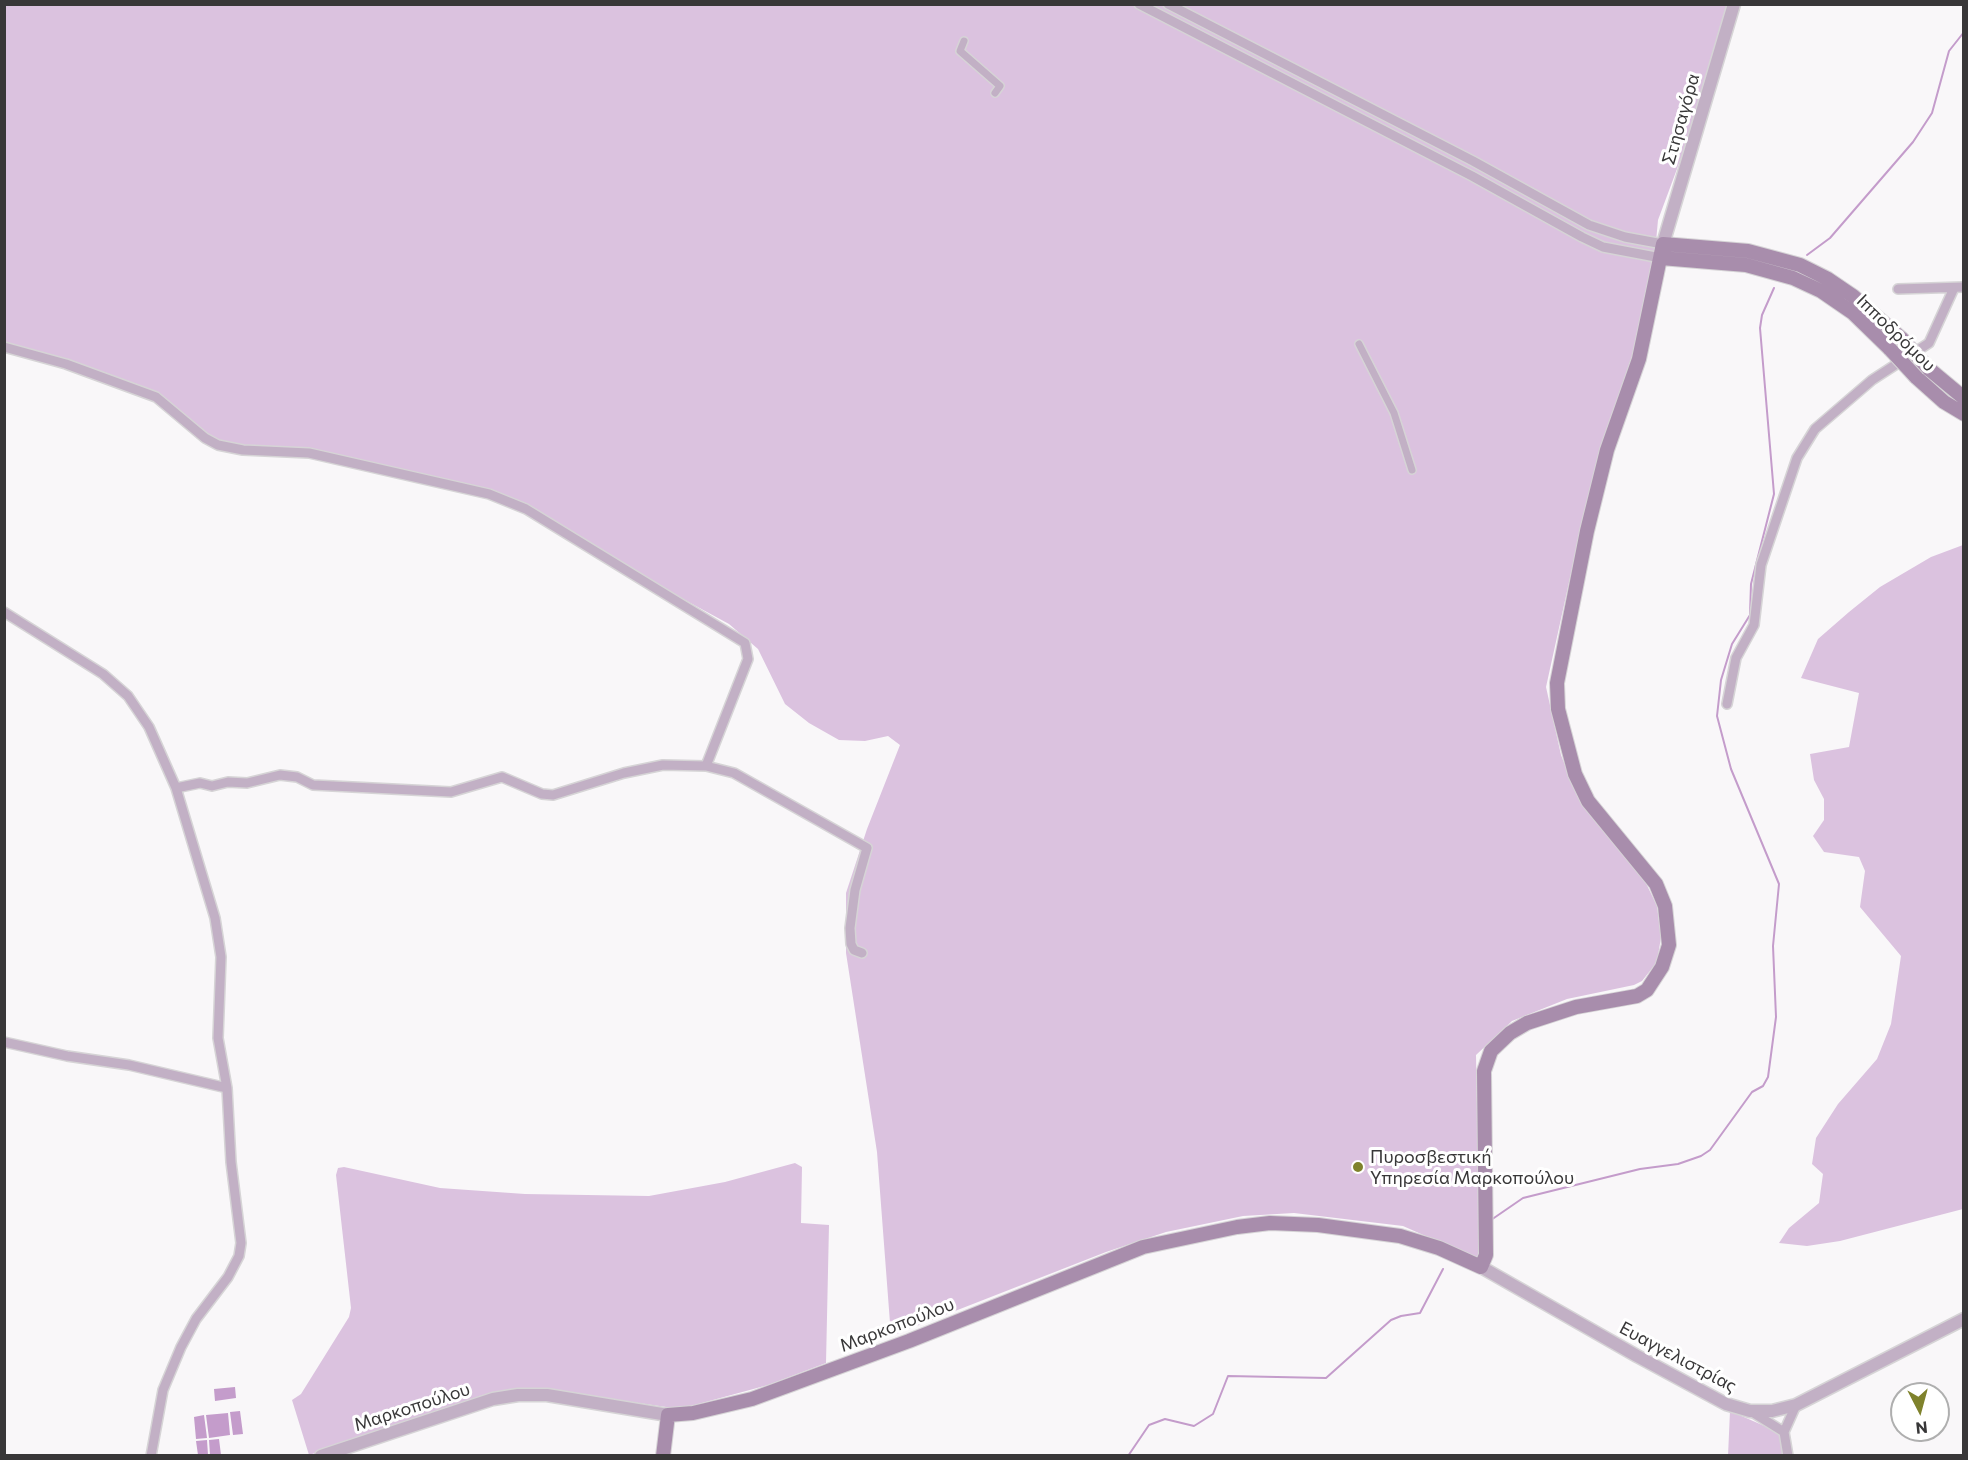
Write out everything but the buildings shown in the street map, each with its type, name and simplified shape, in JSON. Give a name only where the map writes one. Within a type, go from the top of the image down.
[{"type":"main road","name":"Ιπποδρόμου","points":[[1662,251],[1748,251],[1800,265],[1828,279],[1858,300],[1902,339],[1929,369],[1964,398]]},
{"type":"main road","name":"Ιπποδρόμου","points":[[1662,251],[1746,265],[1793,278],[1821,291],[1853,313],[1916,377],[1944,402],[1964,414]]},
{"type":"main road","points":[[1481,1267],[1486,1255],[1484,1071],[1491,1051],[1510,1033],[1527,1023],[1576,1007],[1637,996],[1647,990],[1662,968],[1669,945],[1665,906],[1656,884],[1588,801],[1575,774],[1558,709],[1557,683],[1561,651],[1604,461],[1639,359],[1662,251]]},
{"type":"main road","name":"Μαρκοπούλου","points":[[668,1415],[693,1413],[752,1399],[909,1341],[1143,1247],[1237,1227],[1270,1223],[1318,1225],[1400,1236],[1440,1248],[1481,1267]]},
{"type":"main road","points":[[663,1455],[668,1415]]},
{"type":"street","points":[[1139,4],[1472,176],[1602,247],[1662,251]]},
{"type":"street","points":[[1168,4],[1408,129],[1473,160],[1589,225],[1662,251]]},
{"type":"street","name":"Στησαγόρα","points":[[1662,251],[1734,4]]},
{"type":"street","points":[[964,41],[960,51],[1000,86],[995,93]]},
{"type":"street","points":[[1401,141],[1408,129]]},
{"type":"street","points":[[1898,289],[1959,287]]},
{"type":"street","points":[[1727,704],[1736,658],[1754,625],[1761,565],[1797,458],[1815,429],[1872,380],[1929,343],[1959,287]]},
{"type":"street","points":[[1359,344],[1394,413],[1412,470]]},
{"type":"street","points":[[4,346],[66,364],[156,397],[205,438],[218,445],[243,450],[309,453],[489,494],[526,508],[745,644],[748,659],[705,766]]},
{"type":"street","points":[[4,612],[103,674],[128,696],[149,727],[176,788],[215,918],[221,957],[218,1038],[227,1088],[231,1162],[241,1244],[239,1257],[228,1277],[196,1319],[181,1347],[164,1390],[151,1455]]},
{"type":"street","points":[[176,788],[189,784],[212,786],[228,782],[247,783],[280,775],[297,777],[313,784],[451,792],[502,777],[542,794],[553,795],[624,773],[663,765],[705,766],[734,773],[754,783],[867,848],[855,890],[850,928],[851,944],[854,950],[861,953]]},
{"type":"street","points":[[4,1042],[67,1056],[129,1065],[227,1088]]},
{"type":"street","name":"Ευαγγελιστρίας","points":[[1481,1267],[1571,1320],[1726,1404],[1750,1411],[1772,1411],[1796,1404],[1964,1319]]},
{"type":"street","name":"Μαρκοπούλου","points":[[321,1455],[493,1399],[518,1395],[547,1395],[668,1415]]},
{"type":"street","points":[[1788,1455],[1784,1432],[1796,1404]]},
{"type":"street","points":[[1750,1411],[1784,1432]]},
{"type":"shaded area","points":[[5,5],[1728,5],[1693,126],[1658,220],[1652,285],[1637,355],[1609,427],[1588,496],[1546,687],[1561,755],[1572,783],[1644,879],[1657,906],[1661,937],[1657,962],[1642,981],[1634,985],[1567,999],[1512,1021],[1476,1055],[1480,1260],[1403,1226],[1294,1213],[1243,1216],[1166,1232],[1106,1252],[891,1336],[877,1152],[846,953],[846,893],[867,829],[900,745],[888,736],[865,741],[839,740],[809,723],[785,704],[758,649],[729,624],[648,580],[532,507],[511,498],[314,451],[232,446],[213,439],[155,392],[41,352],[5,343]]},
{"type":"shaded area","points":[[1963,545],[1963,1209],[1840,1241],[1807,1246],[1779,1243],[1789,1228],[1819,1203],[1823,1174],[1812,1164],[1816,1138],[1838,1104],[1877,1059],[1891,1024],[1901,956],[1860,907],[1865,871],[1859,857],[1824,852],[1813,836],[1824,820],[1824,799],[1814,780],[1810,754],[1849,747],[1859,693],[1801,678],[1818,639],[1849,612],[1880,587],[1931,557]]},
{"type":"shaded area","points":[[795,1163],[802,1167],[801,1223],[829,1225],[826,1363],[768,1385],[691,1406],[673,1408],[541,1389],[517,1389],[309,1455],[292,1400],[301,1394],[349,1317],[351,1308],[336,1175],[338,1168],[344,1167],[440,1188],[525,1194],[649,1196],[725,1182]]},
{"type":"shaded area","points":[[235,1387],[236,1398],[215,1401],[214,1389]]},
{"type":"shaded area","points":[[240,1411],[243,1434],[233,1435],[230,1412]]},
{"type":"shaded area","points":[[1730,1411],[1776,1431],[1782,1437],[1785,1455],[1728,1456]]},
{"type":"shaded area","points":[[228,1413],[230,1435],[209,1438],[206,1415]]},
{"type":"shaded area","points":[[204,1415],[207,1438],[196,1439],[194,1417]]},
{"type":"shaded area","points":[[219,1439],[221,1455],[210,1455],[209,1440]]},
{"type":"shaded area","points":[[207,1440],[208,1455],[198,1455],[196,1441]]},
{"type":"waterway","points":[[1807,255],[1830,238],[1913,142],[1932,113],[1949,51],[1964,32]]},
{"type":"waterway","points":[[1491,1220],[1523,1198],[1640,1169],[1678,1164],[1701,1156],[1710,1150],[1752,1092],[1763,1086],[1768,1077],[1776,1017],[1773,946],[1779,884],[1731,769],[1717,716],[1721,680],[1732,644],[1750,615],[1751,584],[1774,494],[1760,328],[1762,315],[1774,288]]},
{"type":"waterway","points":[[1128,1456],[1149,1425],[1165,1419],[1194,1426],[1213,1414],[1228,1376],[1326,1378],[1391,1320],[1420,1313],[1443,1269]]},
{"type":"place","name":"Πυροσβεστική Υπηρεσία Μαρκοπούλου","points":[[1358,1167]]}]
